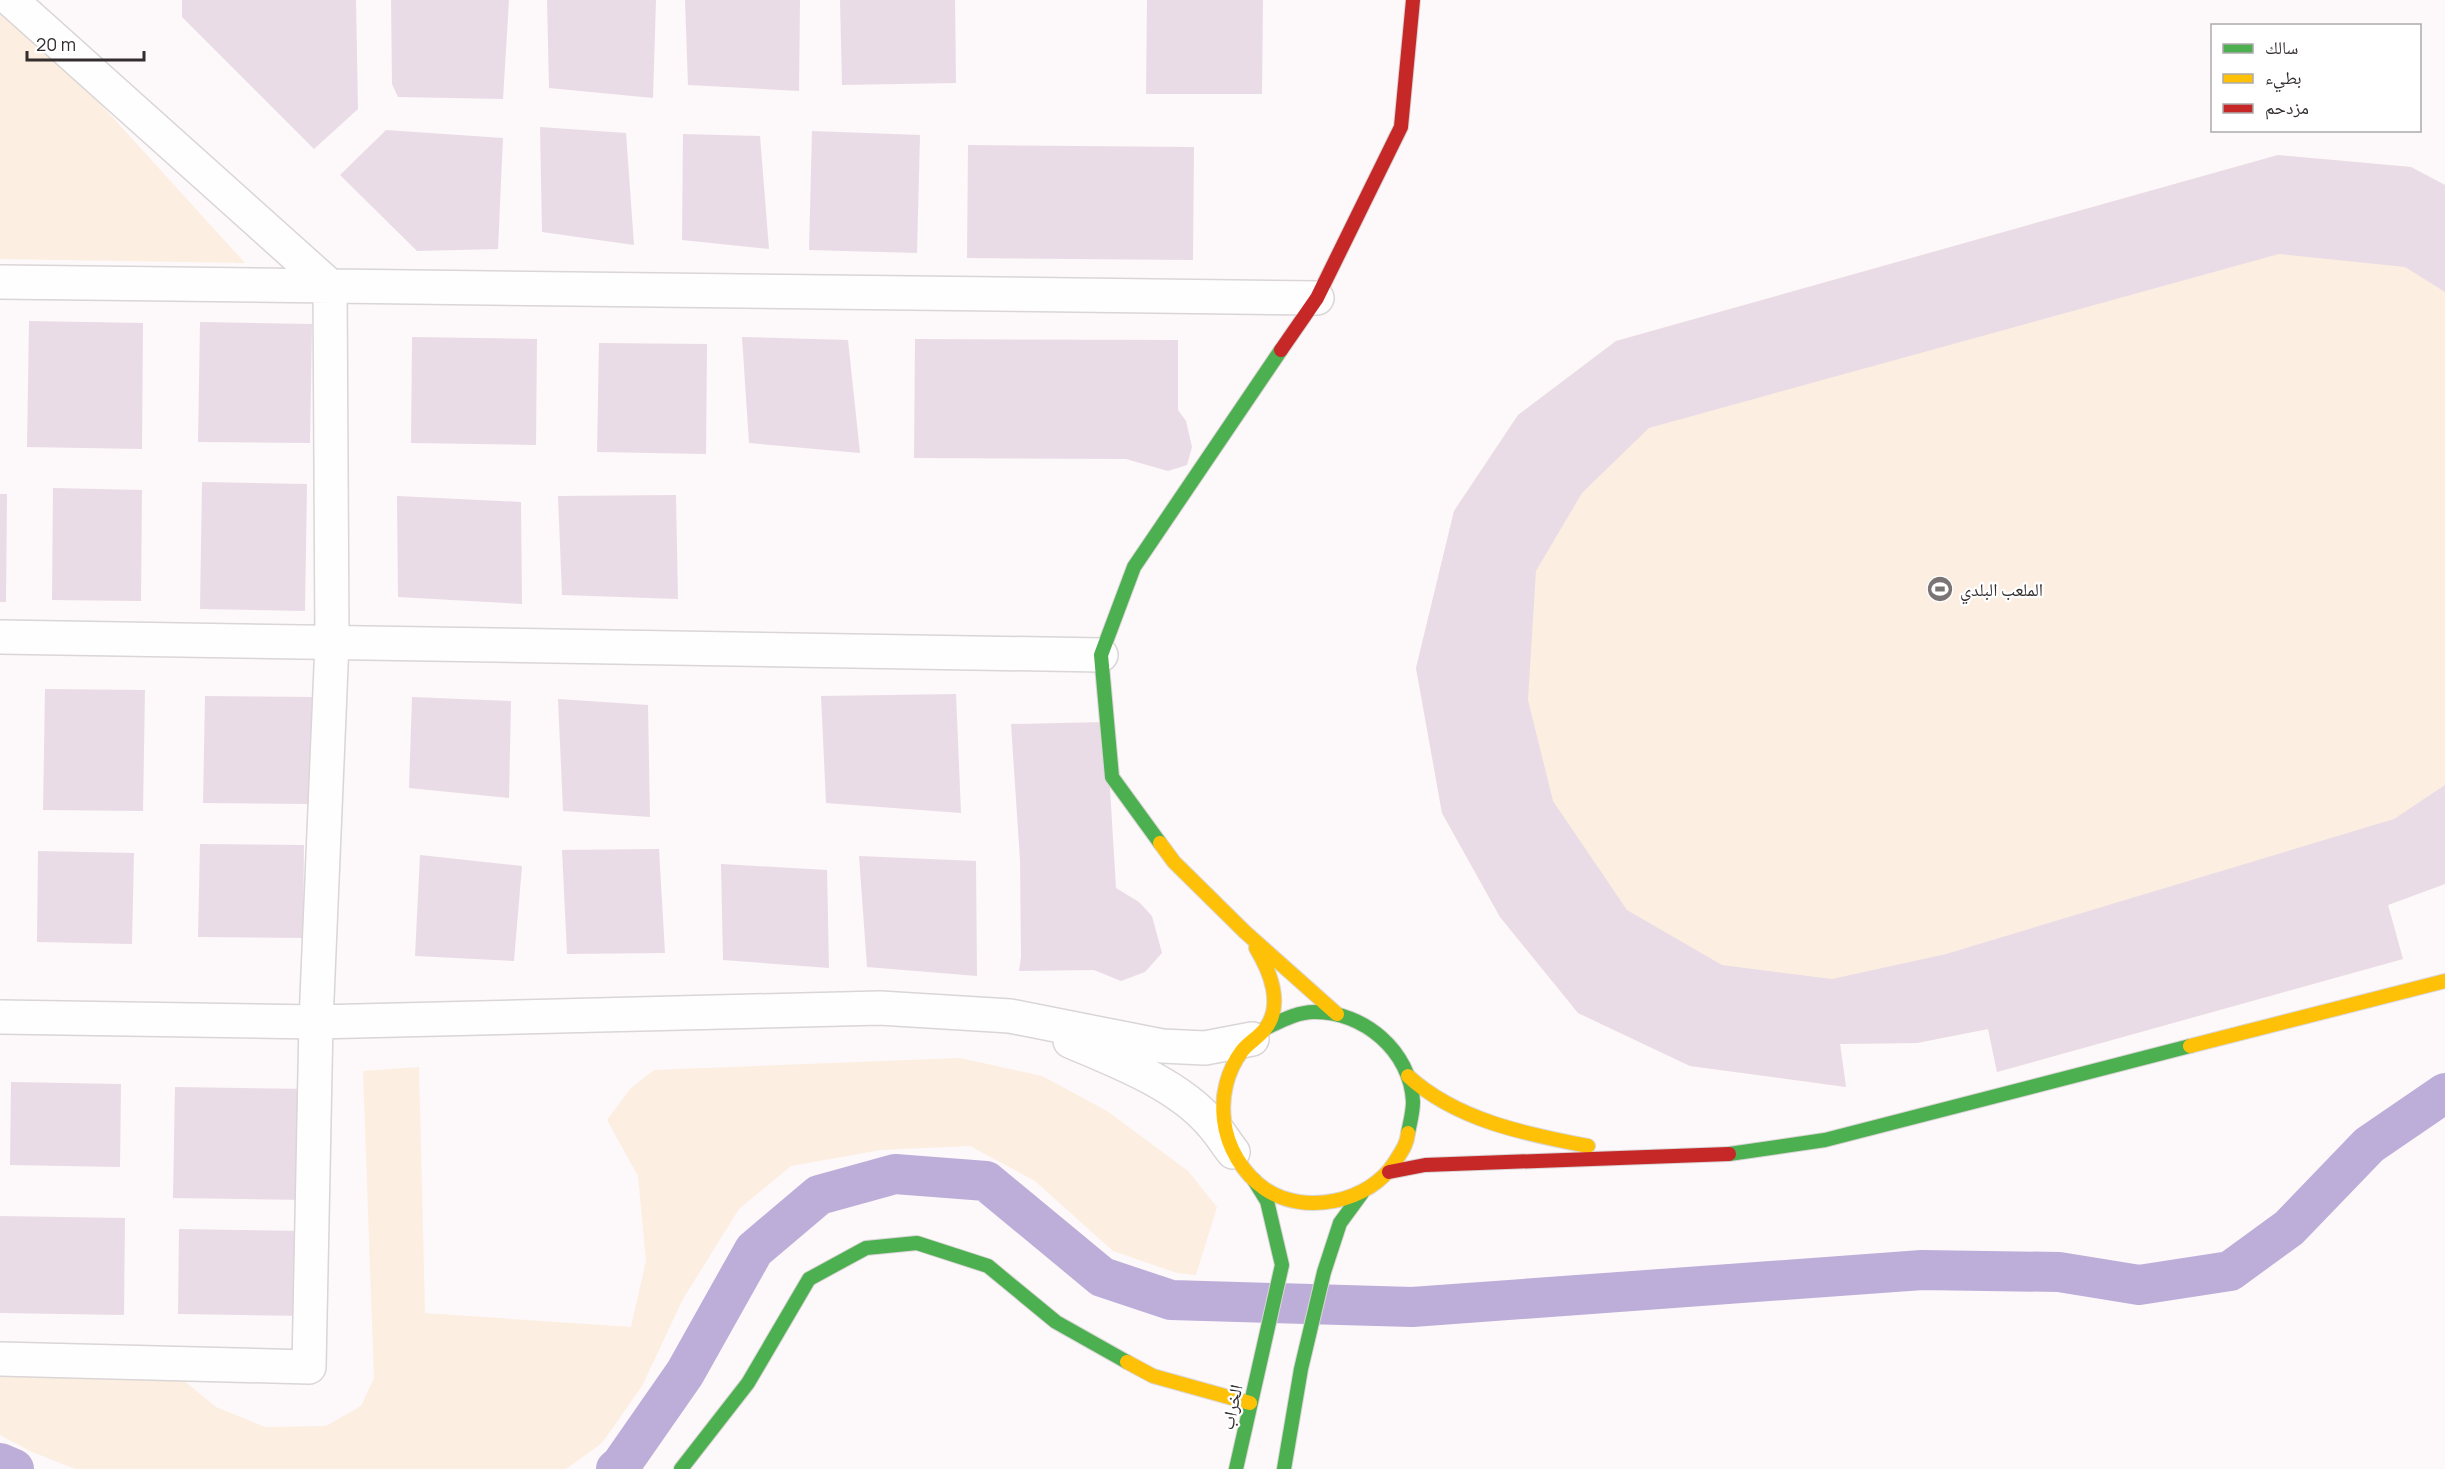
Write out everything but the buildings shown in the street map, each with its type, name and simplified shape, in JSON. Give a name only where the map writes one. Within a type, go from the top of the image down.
[{"type":"main road","points":[[1337,1014],[1245,932],[1174,862],[1112,777],[1101,656],[1134,567],[1317,298],[1401,128],[1413,0]]},
{"type":"main road","points":[[1245,932],[1264,961],[1274,992],[1273,1010],[1259,1033],[1232,1067],[1223,1101],[1226,1136],[1233,1152],[1242,1167],[1254,1180],[1287,1199],[1306,1203],[1326,1204],[1345,1200],[1362,1193],[1389,1172],[1409,1138],[1413,1119],[1413,1100],[1408,1076],[1396,1054],[1381,1035],[1360,1022],[1337,1014],[1313,1012],[1288,1017],[1259,1033]]},
{"type":"main road","points":[[1389,1172],[1425,1166],[1717,1156],[1825,1140],[2445,981]]},
{"type":"main road","points":[[1408,1076],[1427,1094],[1453,1107],[1536,1136],[1646,1158]]},
{"type":"main road","name":"الخراب","points":[[1236,1469],[1282,1265],[1267,1201],[1254,1180]]},
{"type":"main road","points":[[1284,1469],[1301,1369],[1324,1272],[1340,1223],[1362,1193]]},
{"type":"main road","points":[[681,1469],[748,1383],[809,1279],[866,1248],[917,1243],[988,1266],[1056,1322],[1153,1376],[1250,1403]]},
{"type":"street","points":[[0,1359],[309,1367],[316,1022],[332,643],[330,286],[11,0]]},
{"type":"street","points":[[0,282],[1317,298]]},
{"type":"street","points":[[0,637],[1101,656]]},
{"type":"street","points":[[0,1017],[316,1022],[880,1008],[1010,1016],[1162,1046],[1205,1048],[1259,1033]]},
{"type":"street","points":[[1010,1016],[1130,1067],[1180,1096],[1210,1121],[1233,1152]]},
{"type":"shaded area","points":[[0,0],[6,0],[245,263],[0,259]]},
{"type":"shaded area","name":"الملعب البلدي","points":[[2278,155],[2411,167],[2445,185],[2445,884],[2388,905],[2403,959],[1997,1072],[1988,1029],[1917,1043],[1840,1044],[1846,1087],[1690,1066],[1578,1013],[1500,917],[1442,813],[1416,668],[1454,511],[1518,415],[1616,341]]},
{"type":"shaded area","points":[[960,1058],[1042,1076],[1107,1111],[1188,1171],[1217,1207],[1196,1275],[1177,1273],[1113,1251],[1035,1181],[970,1146],[881,1150],[791,1166],[739,1209],[683,1299],[642,1386],[602,1443],[566,1469],[75,1469],[30,1451],[0,1435],[0,1371],[177,1375],[216,1407],[265,1427],[326,1426],[361,1406],[374,1378],[363,1071],[419,1067],[425,1313],[631,1327],[646,1261],[638,1176],[607,1120],[630,1089],[654,1070]]},
{"type":"waterway","points":[[616,1469],[685,1373],[754,1250],[819,1195],[895,1174],[986,1181],[1102,1277],[1171,1300],[1412,1307],[1922,1270],[2059,1272],[2139,1285],[2230,1271],[2289,1228],[2369,1145],[2445,1093]]},
{"type":"waterway","points":[[0,1463],[14,1469]]},
{"type":"traffic: fast","points":[[1160,843],[1112,777],[1101,655],[1134,567],[1281,350]]},
{"type":"traffic: fast","points":[[1266,1028],[1301,1014],[1332,1013],[1350,1018],[1381,1038],[1404,1066],[1410,1083],[1413,1106],[1408,1133]]},
{"type":"traffic: fast","points":[[1729,1154],[1825,1140],[2190,1046]]},
{"type":"traffic: fast","points":[[1236,1469],[1282,1265],[1267,1201],[1254,1180]]},
{"type":"traffic: fast","points":[[1284,1469],[1301,1369],[1324,1272],[1340,1223],[1362,1193]]},
{"type":"traffic: fast","points":[[681,1469],[748,1383],[809,1279],[866,1248],[917,1243],[988,1266],[1056,1322],[1127,1362]]},
{"type":"traffic: slow","points":[[1160,843],[1174,862],[1245,932],[1337,1014]]},
{"type":"traffic: slow","points":[[1256,948],[1270,977],[1274,1009],[1265,1029],[1244,1048],[1232,1067],[1223,1102],[1224,1120],[1232,1150],[1243,1168],[1257,1183],[1281,1197],[1299,1202],[1336,1201],[1370,1187],[1384,1176],[1403,1148],[1408,1133]]},
{"type":"traffic: slow","points":[[2190,1046],[2445,981]]},
{"type":"traffic: slow","points":[[1408,1076],[1448,1104],[1492,1123],[1588,1146]]},
{"type":"traffic: slow","points":[[1127,1362],[1153,1376],[1250,1403]]},
{"type":"traffic: jam","points":[[1281,350],[1317,298],[1401,127],[1413,0]]},
{"type":"traffic: jam","points":[[1389,1172],[1425,1165],[1729,1154]]},
{"type":"place","name":"الملعب البلدي","points":[[1940,589]]}]
